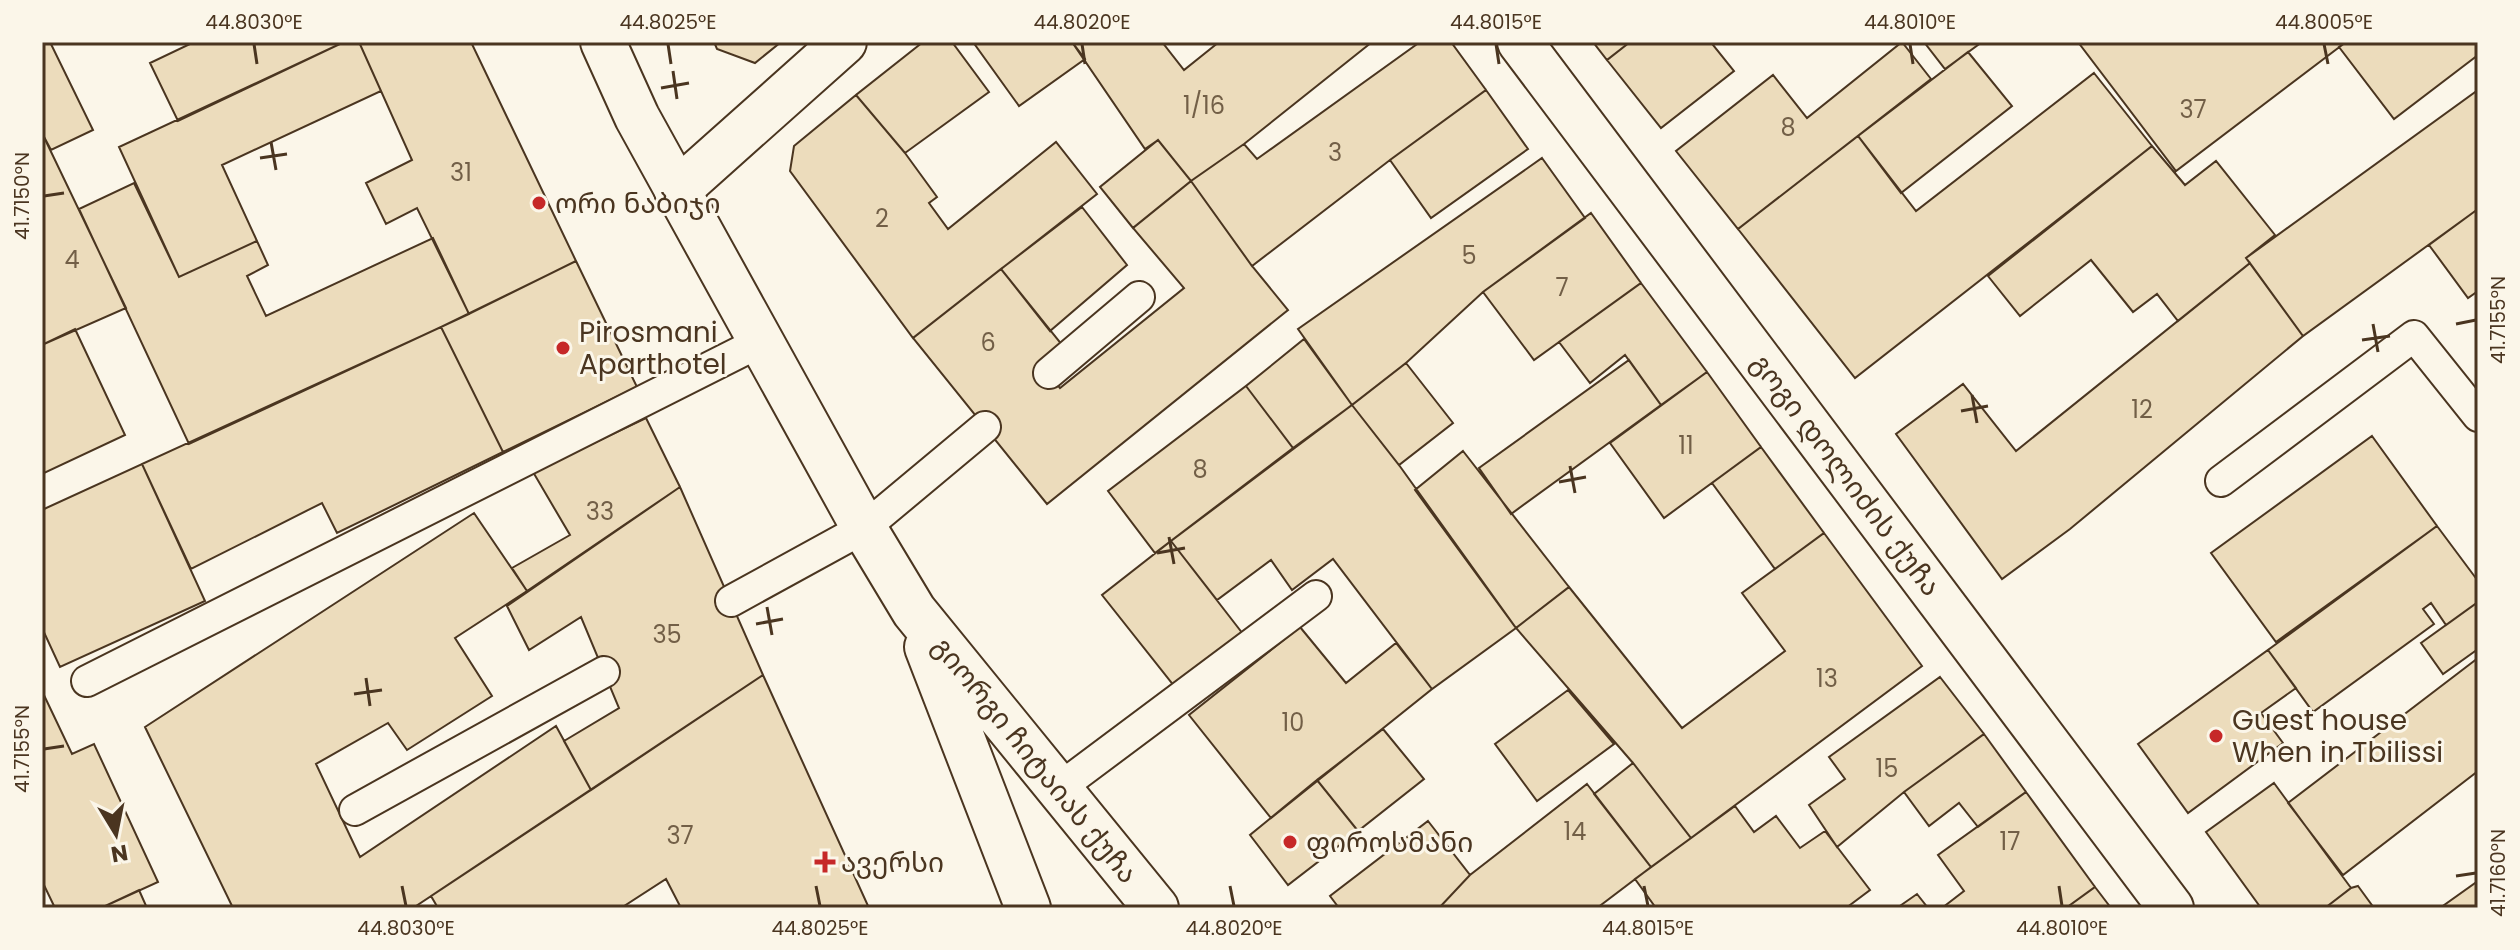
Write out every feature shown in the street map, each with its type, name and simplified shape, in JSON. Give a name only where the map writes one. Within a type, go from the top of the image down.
[{"type":"main road","name":"გიორგი ჩიტაიას ქუჩა","points":[[603,42],[637,117],[677,191],[864,528],[914,611],[1156,908]]},
{"type":"main road","points":[[677,191],[844,42]]},
{"type":"main road","name":"გოგი დოლიძის ქუჩა","points":[[1520,42],[2171,908]]},
{"type":"main road","name":"გიორგი ჩიტაიას ქუჩა","points":[[914,611],[1028,908]]},
{"type":"lane","points":[[1049,373],[1139,297]]},
{"type":"lane","points":[[2221,481],[2414,336],[2478,416]]},
{"type":"lane","points":[[87,681],[760,342]]},
{"type":"lane","points":[[731,601],[864,528],[985,427]]},
{"type":"lane","points":[[1058,789],[1316,596]]},
{"type":"lane","points":[[355,810],[604,672]]},
{"type":"building","points":[[42,42],[50,42],[93,130],[51,150],[42,133]]},
{"type":"building","points":[[194,42],[344,42],[178,121],[150,63]]},
{"type":"building","points":[[344,42],[359,42],[381,91],[222,165],[257,241],[179,277],[119,147]]},
{"type":"building","points":[[359,42],[471,42],[576,261],[469,314],[417,208],[386,224],[366,183],[412,160]]},
{"type":"building","points":[[714,42],[781,42],[755,63],[717,49]]},
{"type":"building","points":[[923,42],[952,42],[989,92],[905,153],[856,95]]},
{"type":"building","points":[[973,42],[1072,42],[1085,59],[1019,106]]},
{"type":"building","points":[[1072,42],[1162,42],[1184,70],[1219,42],[1372,42],[1244,144],[1191,181],[1158,140],[1145,149]]},
{"type":"building","points":[[1420,42],[1451,42],[1486,90],[1252,266],[1191,181],[1244,144],[1257,159]]},
{"type":"building","points":[[1593,42],[1630,42],[1607,60]]},
{"type":"building","points":[[1630,42],[1717,42],[1713,45],[1734,71],[1661,128],[1607,60]]},
{"type":"building","points":[[1902,42],[1931,79],[1738,229],[1676,151],[1773,75],[1807,118]]},
{"type":"building","points":[[1924,42],[1982,42],[1945,69]]},
{"type":"building","points":[[2078,42],[2346,42],[2176,171]]},
{"type":"building","points":[[2346,42],[2478,42],[2478,55],[2394,119],[2339,47]]},
{"type":"building","points":[[1968,52],[2012,106],[1901,193],[1858,136]]},
{"type":"building","points":[[2094,73],[2152,146],[1855,378],[1738,229],[1858,136],[1916,211]]},
{"type":"building","points":[[1486,90],[1528,149],[1431,218],[1390,160]]},
{"type":"building","points":[[2478,90],[2478,209],[2303,336],[2246,258]]},
{"type":"building","points":[[856,95],[937,197],[929,203],[948,229],[1056,142],[1097,194],[913,338],[790,171],[794,146]]},
{"type":"building","points":[[42,133],[126,308],[42,345]]},
{"type":"building","points":[[1158,140],[1191,181],[1133,228],[1100,187]]},
{"type":"building","points":[[2152,146],[2185,185],[2216,161],[2275,235],[2246,258],[2250,263],[2178,321],[2157,294],[2133,312],[2091,260],[2020,316],[1988,276]]},
{"type":"building","points":[[1542,158],[1585,218],[1483,292],[1406,363],[1352,405],[1298,329]]},
{"type":"building","points":[[1191,181],[1288,310],[1047,504],[913,338],[1001,269],[1063,346],[1040,363],[1060,388],[1184,288],[1133,228]]},
{"type":"building","points":[[134,183],[179,277],[257,241],[268,265],[247,276],[266,316],[433,238],[469,314],[189,444],[79,209]]},
{"type":"building","points":[[1082,207],[1127,265],[1050,331],[1001,269]]},
{"type":"building","points":[[2478,209],[2478,291],[2468,298],[2429,245]]},
{"type":"building","points":[[1591,213],[1641,283],[1534,360],[1483,292]]},
{"type":"building","points":[[576,261],[637,387],[503,452],[441,327]]},
{"type":"building","points":[[2250,263],[2303,336],[2070,529],[2002,579],[1896,434],[1963,384],[2016,451]]},
{"type":"building","points":[[1641,283],[1707,372],[1661,405],[1625,355],[1590,383],[1559,342]]},
{"type":"building","points":[[441,327],[503,452],[337,533],[322,503],[191,569],[142,464]]},
{"type":"building","points":[[75,329],[125,435],[42,474],[42,345]]},
{"type":"building","points":[[1304,339],[1352,405],[1293,448],[1246,386]]},
{"type":"building","points":[[1629,360],[1661,405],[1511,514],[1479,468]]},
{"type":"building","points":[[1406,363],[1453,423],[1399,465],[1352,405]]},
{"type":"building","points":[[1707,372],[1761,447],[1664,518],[1610,443]]},
{"type":"building","points":[[1246,386],[1293,448],[1155,553],[1108,491]]},
{"type":"building","points":[[1352,405],[1516,628],[1432,689],[1333,559],[1292,590],[1271,560],[1217,600],[1171,541]]},
{"type":"building","points":[[646,418],[680,487],[527,591],[512,568],[570,535],[533,472]]},
{"type":"building","points":[[2372,436],[2437,526],[2276,642],[2211,553]]},
{"type":"building","points":[[1761,447],[1824,533],[1775,569],[1712,483]]},
{"type":"building","points":[[1463,451],[1569,587],[1516,628],[1415,490]]},
{"type":"building","points":[[142,464],[205,601],[60,667],[42,628],[42,510]]},
{"type":"building","points":[[680,487],[763,675],[591,790],[564,741],[619,708],[581,617],[529,650],[507,606]]},
{"type":"building","points":[[474,513],[527,591],[455,638],[492,696],[407,750],[388,723],[316,764],[360,857],[556,726],[591,790],[413,908],[233,908],[145,727]]},
{"type":"building","points":[[2437,526],[2478,581],[2478,602],[2446,625],[2431,603],[2423,609],[2434,624],[2313,712],[2268,650]]},
{"type":"building","points":[[1824,533],[1922,666],[1691,838],[1633,763],[1516,628],[1569,587],[1682,728],[1785,651],[1742,593]]},
{"type":"building","points":[[1171,541],[1243,634],[1175,687],[1102,595]]},
{"type":"building","points":[[2478,602],[2478,649],[2443,674],[2421,643]]},
{"type":"building","points":[[1300,627],[1346,683],[1396,643],[1432,689],[1271,818],[1189,715]]},
{"type":"building","points":[[2268,650],[2296,688],[2261,713],[2283,743],[2188,813],[2138,744]]},
{"type":"building","points":[[2478,658],[2478,771],[2343,875],[2288,803]]},
{"type":"building","points":[[763,675],[869,908],[681,908],[666,879],[621,908],[438,908],[431,896]]},
{"type":"building","points":[[1940,677],[1984,734],[1904,792],[1837,847],[1809,805],[1845,779],[1829,757]]},
{"type":"building","points":[[1568,690],[1614,744],[1537,801],[1495,744]]},
{"type":"building","points":[[42,691],[72,754],[94,744],[158,882],[101,908],[55,908],[42,881]]},
{"type":"building","points":[[1383,729],[1424,779],[1358,831],[1317,780]]},
{"type":"building","points":[[1984,734],[2026,792],[1978,827],[1959,803],[1929,826],[1904,792]]},
{"type":"building","points":[[1633,763],[1691,838],[1651,867],[1594,794]]},
{"type":"building","points":[[1317,780],[1358,831],[1288,885],[1250,835]]},
{"type":"building","points":[[2274,783],[2351,888],[2325,908],[2261,908],[2206,832]]},
{"type":"building","points":[[1587,784],[1651,867],[1597,908],[1439,908],[1470,875]]},
{"type":"building","points":[[2026,792],[2095,887],[2066,908],[1942,908],[1964,891],[1938,855]]},
{"type":"building","points":[[1735,806],[1754,832],[1776,816],[1800,848],[1825,831],[1870,890],[1846,908],[1656,908],[1635,879]]},
{"type":"building","points":[[1428,821],[1470,875],[1439,908],[1339,908],[1330,896]]},
{"type":"building","points":[[2478,881],[2478,908],[2440,908]]},
{"type":"building","points":[[2358,886],[2374,908],[2325,908],[2351,888]]},
{"type":"building","points":[[2095,887],[2111,908],[2066,908]]},
{"type":"building","points":[[139,890],[147,908],[101,908]]},
{"type":"building","points":[[1917,894],[1928,908],[1897,908]]},
{"type":"place","name":"ორი ნაბიჯი","points":[[539,203]]},
{"type":"place","name":"Pirosmani Aparthotel","points":[[563,348]]},
{"type":"place","name":"Guest house When in Tbilissi","points":[[2216,736]]},
{"type":"place","name":"ფიროსმანი","points":[[1290,842]]},
{"type":"place","name":"ავერსი","points":[[825,862]]}]
